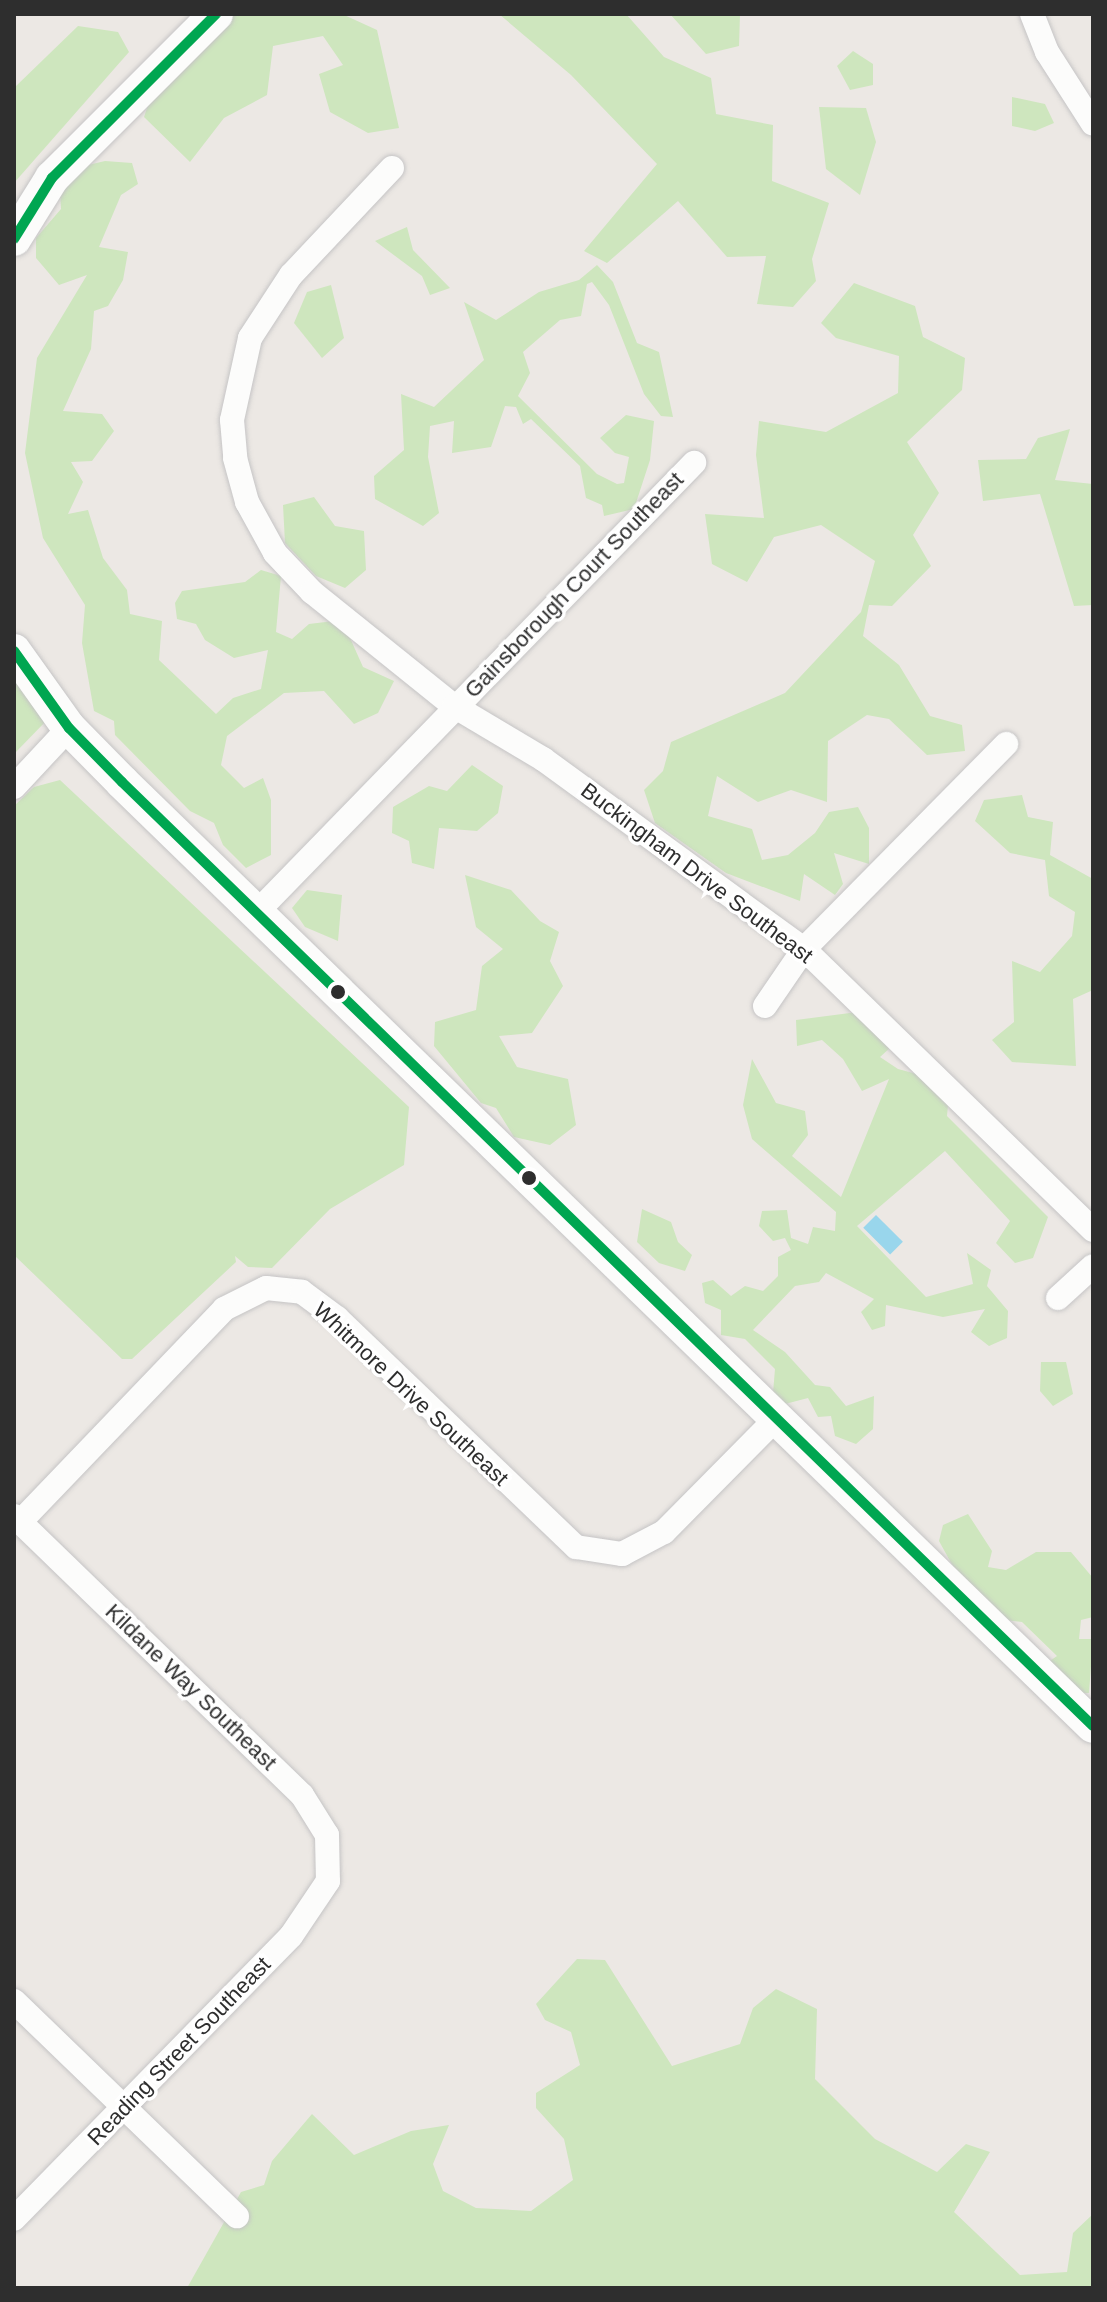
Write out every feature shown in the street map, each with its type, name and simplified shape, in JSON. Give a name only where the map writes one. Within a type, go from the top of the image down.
[{"type":"street","points":[[14,239],[52,178],[216,14]]},
{"type":"street","points":[[1032,14],[1047,52],[1093,124]]},
{"type":"street","name":"Buckingham Drive Southeast","points":[[392,168],[269,304],[250,338],[232,420],[235,458],[247,502],[275,553],[312,592],[454,706],[543,759],[804,949],[1093,1230]]},
{"type":"street","name":"Gainsborough Court Southeast","points":[[257,912],[454,706],[694,463]]},
{"type":"street","points":[[14,651],[69,728],[1093,1726]]},
{"type":"street","points":[[14,787],[69,728]]},
{"type":"street","points":[[765,1006],[804,949],[1006,744]]},
{"type":"street","points":[[1058,1298],[1093,1266]]},
{"type":"street","name":"Whitmore Drive Southeast","points":[[17,1519],[224,1309],[266,1288],[302,1292],[337,1318],[576,1547],[622,1554],[664,1532],[777,1418]]},
{"type":"street","name":"Kildane Way Southeast","points":[[17,1519],[302,1795],[327,1835],[327,1871]]},
{"type":"street","name":"Reading Street Southeast","points":[[14,2219],[291,1936],[328,1881],[327,1871]]},
{"type":"street","points":[[14,2001],[237,2216]]},
{"type":"green space","points":[[199,14],[342,14],[377,30],[399,128],[368,133],[330,112],[319,74],[343,65],[323,36],[273,46],[267,95],[224,118],[190,162],[144,117],[152,93],[170,85],[172,38]]},
{"type":"green space","points":[[499,14],[626,14],[664,57],[711,78],[716,114],[773,125],[772,181],[829,203],[812,259],[816,281],[793,307],[757,304],[766,256],[727,257],[678,201],[607,263],[584,251],[657,164],[571,75]]},
{"type":"green space","points":[[670,14],[740,14],[739,46],[706,54]]},
{"type":"green space","points":[[78,26],[118,32],[129,52],[14,183],[14,88]]},
{"type":"green space","points":[[853,51],[873,64],[873,85],[850,90],[837,66]]},
{"type":"green space","points":[[1012,97],[1045,104],[1054,123],[1035,131],[1012,126]]},
{"type":"green space","points":[[819,107],[866,108],[876,142],[860,195],[826,169]]},
{"type":"green space","points":[[105,161],[132,163],[138,184],[121,195],[99,247],[128,252],[123,280],[108,306],[94,311],[91,349],[63,411],[102,414],[114,431],[92,461],[71,462],[83,482],[68,514],[88,510],[103,558],[127,590],[130,614],[162,621],[159,660],[216,714],[233,698],[261,689],[268,650],[234,658],[205,640],[196,624],[177,619],[175,603],[182,591],[245,582],[261,570],[281,576],[276,632],[292,639],[309,624],[342,620],[363,667],[394,681],[378,713],[354,724],[324,691],[284,693],[227,736],[221,765],[244,788],[263,778],[271,800],[271,855],[246,868],[223,845],[214,823],[190,811],[115,735],[114,721],[94,711],[82,643],[85,605],[43,538],[25,453],[37,358],[87,275],[59,285],[36,258],[36,238],[61,209],[59,172]]},
{"type":"green space","points":[[407,227],[413,250],[450,288],[430,295],[422,276],[375,241]]},
{"type":"green space","points":[[597,265],[613,282],[637,343],[659,352],[673,417],[661,416],[644,394],[609,305],[592,282],[587,284],[581,316],[560,320],[523,352],[530,373],[518,396],[597,474],[617,484],[624,483],[629,457],[615,453],[600,438],[626,415],[654,421],[650,460],[634,509],[604,516],[602,505],[586,498],[580,466],[531,419],[523,424],[516,407],[505,406],[491,447],[452,453],[454,421],[430,426],[428,457],[439,513],[423,526],[375,499],[374,476],[404,450],[401,394],[434,407],[484,360],[464,302],[496,320],[539,292],[579,280]]},
{"type":"green space","points":[[854,283],[915,306],[923,337],[965,358],[962,390],[907,442],[939,493],[913,535],[931,566],[892,606],[869,605],[863,636],[899,665],[930,716],[962,725],[965,751],[927,755],[889,719],[867,715],[828,741],[827,802],[791,790],[758,802],[717,776],[708,816],[752,829],[762,860],[788,855],[815,833],[829,812],[858,807],[869,828],[869,864],[834,853],[843,884],[835,895],[804,874],[800,901],[726,873],[655,823],[644,790],[663,771],[671,742],[785,693],[861,612],[875,561],[821,525],[774,537],[747,582],[712,564],[705,514],[764,518],[756,455],[759,421],[826,432],[898,393],[899,356],[836,338],[821,323]]},
{"type":"green space","points":[[331,285],[344,338],[322,358],[294,323],[307,292]]},
{"type":"green space","points":[[1070,429],[1055,480],[1093,484],[1093,605],[1074,606],[1040,494],[983,501],[978,460],[1026,459],[1038,438]]},
{"type":"green space","points":[[314,497],[335,526],[364,531],[366,570],[345,588],[316,576],[285,543],[283,505]]},
{"type":"green space","points":[[24,680],[49,718],[14,754],[14,682]]},
{"type":"green space","points":[[472,765],[503,786],[498,813],[477,831],[439,828],[434,869],[412,863],[409,841],[392,833],[393,807],[429,786],[447,791]]},
{"type":"green space","points":[[60,780],[409,1107],[404,1165],[330,1209],[272,1268],[248,1267],[235,1256],[236,1262],[132,1359],[122,1359],[14,1255],[14,806],[34,787]]},
{"type":"green space","points":[[1022,795],[1028,817],[1053,822],[1050,855],[1093,879],[1093,990],[1073,999],[1076,1066],[1012,1062],[992,1040],[1014,1022],[1012,961],[1040,972],[1072,936],[1075,912],[1049,896],[1045,860],[1010,853],[975,821],[984,800]]},
{"type":"green space","points":[[465,875],[511,890],[540,921],[559,932],[550,961],[563,986],[532,1033],[499,1036],[517,1067],[568,1079],[576,1125],[550,1145],[514,1137],[496,1108],[481,1103],[434,1046],[435,1022],[476,1010],[482,966],[503,949],[476,927]]},
{"type":"green space","points":[[307,890],[342,895],[338,941],[305,927],[292,908]]},
{"type":"green space","points":[[873,1010],[901,1038],[880,1057],[898,1069],[950,1083],[947,1116],[1048,1217],[1033,1258],[1015,1263],[996,1243],[1010,1221],[945,1151],[857,1226],[926,1297],[973,1284],[967,1253],[991,1270],[987,1286],[1008,1311],[1007,1338],[989,1346],[971,1332],[985,1309],[943,1317],[886,1305],[885,1326],[872,1330],[861,1312],[874,1299],[826,1273],[819,1282],[795,1286],[753,1330],[785,1352],[815,1385],[830,1387],[846,1406],[874,1396],[873,1429],[856,1444],[835,1436],[831,1416],[818,1417],[808,1398],[785,1404],[773,1393],[775,1369],[745,1339],[721,1335],[721,1310],[705,1303],[702,1283],[713,1280],[731,1296],[745,1286],[763,1291],[778,1276],[778,1257],[791,1250],[785,1238],[773,1241],[759,1226],[762,1211],[787,1210],[791,1238],[808,1244],[813,1227],[835,1231],[836,1212],[752,1139],[743,1105],[752,1059],[776,1103],[805,1111],[808,1135],[792,1156],[841,1197],[889,1079],[862,1091],[843,1059],[822,1040],[797,1046],[796,1020]]},
{"type":"green space","points":[[642,1209],[671,1222],[678,1242],[692,1255],[685,1271],[659,1263],[637,1242]]},
{"type":"green space","points":[[1041,1362],[1066,1362],[1073,1394],[1053,1406],[1040,1391]]},
{"type":"green space","points":[[968,1514],[992,1551],[988,1567],[1006,1570],[1036,1552],[1071,1552],[1093,1578],[1093,1617],[1081,1620],[1079,1639],[1093,1639],[1089,1693],[1067,1693],[1044,1665],[1057,1656],[1022,1622],[994,1619],[979,1591],[966,1590],[939,1541],[943,1525]]},
{"type":"green space","points":[[577,1959],[605,1960],[672,2066],[740,2044],[753,2008],[776,1989],[817,2009],[815,2079],[875,2139],[937,2172],[966,2144],[990,2152],[954,2212],[1020,2275],[1067,2272],[1073,2233],[1093,2214],[1093,2288],[187,2288],[241,2192],[264,2185],[272,2161],[312,2114],[354,2155],[411,2131],[449,2125],[433,2164],[443,2191],[476,2208],[531,2211],[573,2180],[564,2139],[536,2108],[536,2093],[580,2065],[571,2032],[545,2020],[536,2004]]},
{"type":"water","points":[[876,1215],[903,1242],[890,1255],[863,1228]]},
{"type":"transit line","points":[[14,239],[52,178],[216,14]]},
{"type":"transit line","points":[[14,651],[69,728],[122,782],[1093,1726]]}]
